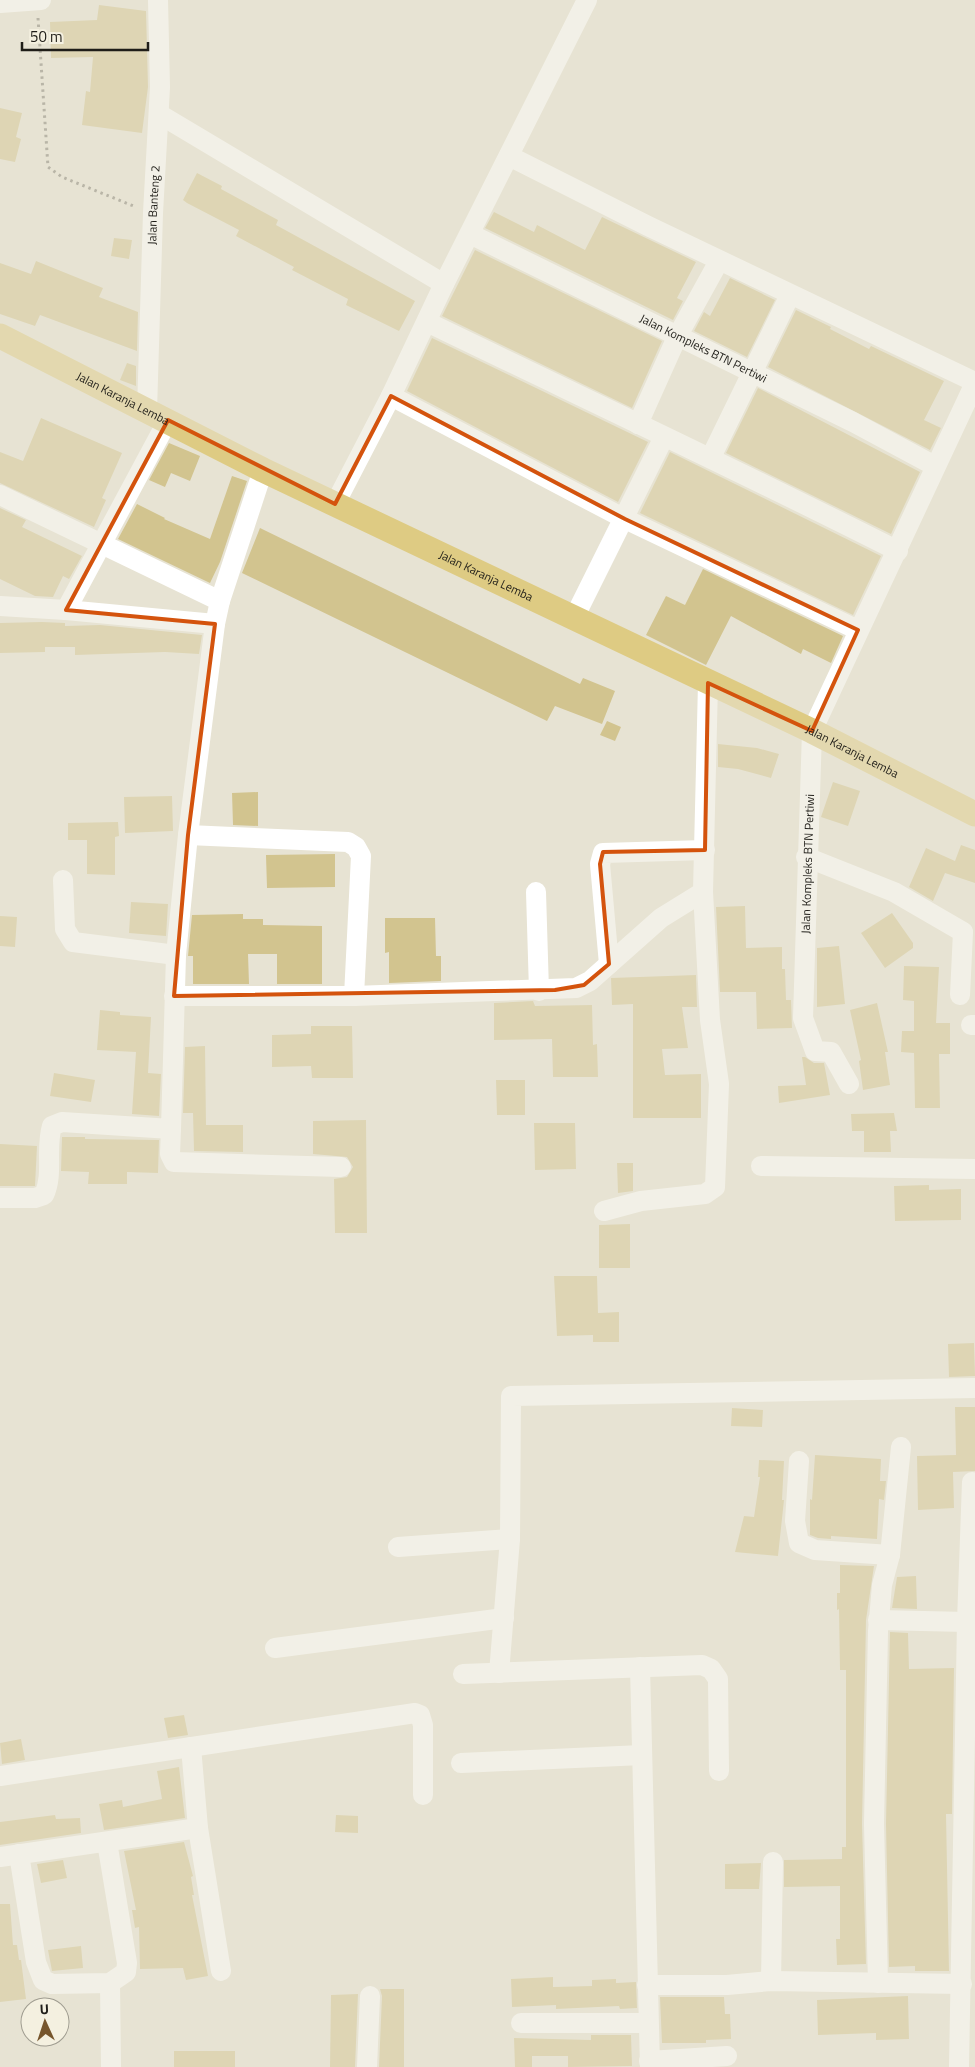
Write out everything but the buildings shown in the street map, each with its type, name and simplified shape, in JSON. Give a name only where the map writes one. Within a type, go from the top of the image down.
[{"type":"main road","name":"Jalan Karanja Lemba","points":[[0,336],[263,470],[812,731],[975,814]]},
{"type":"street","points":[[0,3],[41,0]]},
{"type":"street","name":"Jalan Banteng 2","points":[[157,416],[153,213],[159,114],[158,0]]},
{"type":"street","points":[[335,504],[391,396],[444,284],[586,0]]},
{"type":"street","points":[[159,114],[444,284]]},
{"type":"street","name":"Jalan Kompleks BTN Pertiwi","points":[[509,156],[719,261],[975,383],[812,731],[806,857],[803,1018],[815,1051],[831,1052],[850,1084]]},
{"type":"street","name":"Jalan Kompleks BTN Pertiwi","points":[[470,234],[751,374],[853,422],[935,466]]},
{"type":"street","points":[[638,424],[678,337],[719,261]]},
{"type":"street","points":[[711,457],[790,295]]},
{"type":"street","points":[[427,322],[664,437],[711,457],[898,550]]},
{"type":"street","points":[[391,396],[625,518],[858,630]]},
{"type":"street","points":[[66,610],[101,543],[157,416]]},
{"type":"street","points":[[574,618],[664,437]]},
{"type":"street","points":[[263,470],[220,601],[215,624],[188,835],[176,955],[170,1154],[174,1162],[341,1167]]},
{"type":"street","points":[[0,495],[220,601]]},
{"type":"street","points":[[2,604],[215,624]]},
{"type":"street","points":[[604,1211],[641,1201],[705,1194],[715,1187],[720,1084],[710,1020],[703,892],[708,683]]},
{"type":"street","points":[[188,835],[348,842],[356,847],[361,856],[354,996]]},
{"type":"street","points":[[609,964],[600,864],[603,853],[705,850]]},
{"type":"street","points":[[806,857],[894,892],[963,932],[960,995]]},
{"type":"street","points":[[63,880],[65,930],[73,942],[176,955]]},
{"type":"street","points":[[536,892],[539,990]]},
{"type":"street","points":[[174,996],[354,996],[576,988],[590,981],[661,918],[703,892]]},
{"type":"street","points":[[0,1198],[35,1198],[44,1195],[48,1183],[48,1138],[52,1126],[62,1122],[171,1129]]},
{"type":"street","points":[[761,1166],[975,1168]]},
{"type":"street","points":[[499,1673],[510,1539],[510,1396],[975,1388]]},
{"type":"street","points":[[878,1982],[874,1824],[878,1620],[882,1585],[890,1555],[901,1447]]},
{"type":"street","points":[[799,1461],[796,1521],[799,1543],[814,1550],[890,1555]]},
{"type":"street","points":[[958,2067],[971,1670],[967,1622],[972,1482]]},
{"type":"street","points":[[398,1547],[510,1539]]},
{"type":"street","points":[[275,1648],[504,1618]]},
{"type":"street","points":[[878,1620],[967,1622]]},
{"type":"street","points":[[463,1674],[702,1665],[715,1674],[718,1679],[719,1771]]},
{"type":"street","points":[[640,1667],[649,2064],[727,2056]]},
{"type":"street","points":[[0,1776],[418,1714],[423,1725],[424,1796]]},
{"type":"street","points":[[191,1747],[198,1828],[221,1971]]},
{"type":"street","points":[[461,1763],[642,1755]]},
{"type":"street","points":[[107,1842],[127,1963],[126,1972],[110,1983],[52,1984],[43,1980],[37,1967],[10,1856],[198,1828]]},
{"type":"street","points":[[771,1981],[773,1862]]},
{"type":"street","points":[[647,1985],[727,1985],[771,1981],[962,1984]]},
{"type":"street","points":[[110,1983],[111,2067]]},
{"type":"street","points":[[367,2067],[370,1996]]},
{"type":"street","points":[[521,2023],[648,2023]]},
{"type":"path","points":[[37,0],[48,167],[62,177],[153,213]]},
{"type":"highlighted area","points":[[391,396],[625,519],[858,630],[812,731],[708,683],[705,850],[603,852],[600,864],[609,964],[584,985],[555,990],[174,996],[188,835],[215,624],[66,610],[168,420],[335,504]]}]
